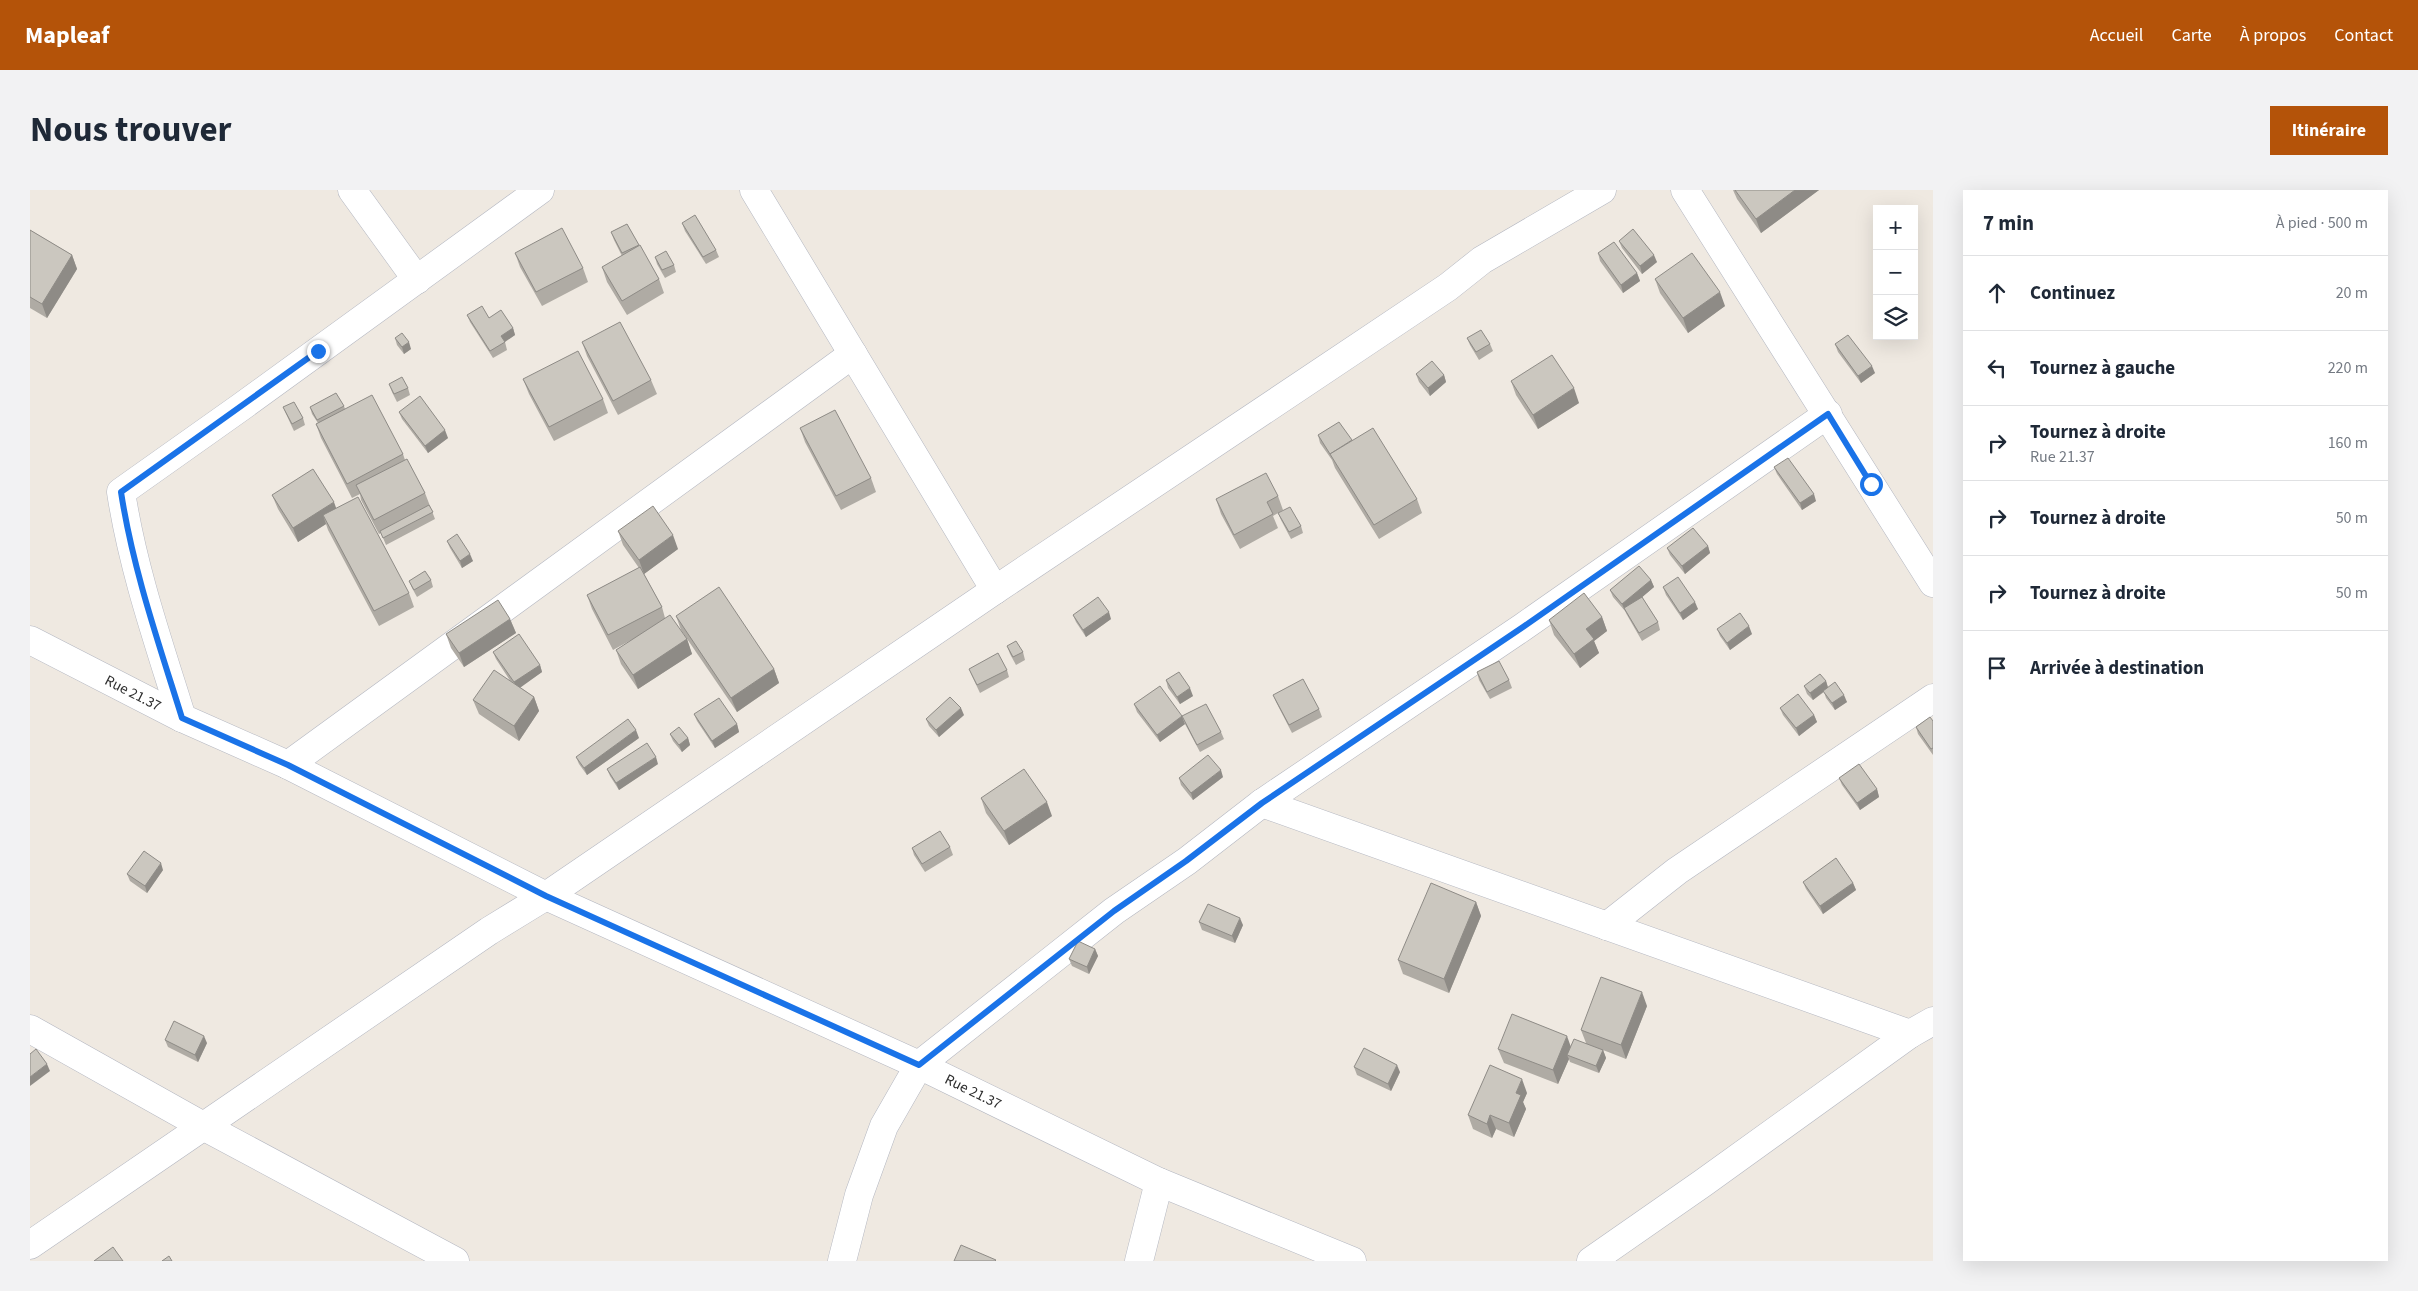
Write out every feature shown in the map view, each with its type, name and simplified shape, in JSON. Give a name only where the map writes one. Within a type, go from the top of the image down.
[{"type":"street","points":[[352,190],[417,280]]},
{"type":"street","points":[[182,718],[139,579],[127,531],[121,492],[540,190]]},
{"type":"street","points":[[754,190],[995,590]]},
{"type":"street","points":[[30,1246],[481,936],[546,896],[995,590],[1448,287],[1482,260],[1602,190]]},
{"type":"street","points":[[1685,190],[1933,583]]},
{"type":"street","points":[[288,765],[854,354]]},
{"type":"street","points":[[842,1261],[859,1195],[884,1126],[919,1065],[1114,911],[1186,861],[1262,803],[1523,627],[1828,414]]},
{"type":"street","name":"Rue 21.37","points":[[30,640],[182,718],[288,765],[546,896],[919,1065],[1159,1182],[1352,1261]]},
{"type":"street","points":[[1607,926],[1677,871],[1933,698]]},
{"type":"street","points":[[1262,803],[1607,926],[1922,1028]]},
{"type":"street","points":[[1591,1261],[1922,1028]]},
{"type":"street","points":[[30,1029],[203,1126],[456,1261]]},
{"type":"street","points":[[1139,1261],[1159,1182]]},
{"type":"building","points":[[1735,190],[1795,190],[1756,219]]},
{"type":"building","points":[[695,215],[716,250],[703,257],[682,223]]},
{"type":"building","points":[[627,224],[639,245],[622,253],[611,232]]},
{"type":"building","points":[[562,228],[583,268],[536,292],[515,253]]},
{"type":"building","points":[[1633,229],[1654,255],[1640,266],[1619,241]]},
{"type":"building","points":[[30,230],[72,255],[42,304],[30,297]]},
{"type":"building","points":[[1614,242],[1637,273],[1621,285],[1598,253]]},
{"type":"building","points":[[640,245],[659,279],[622,301],[602,267]]},
{"type":"building","points":[[666,251],[674,265],[662,270],[655,257]]},
{"type":"building","points":[[1692,253],[1720,292],[1683,318],[1655,279]]},
{"type":"building","points":[[482,306],[489,318],[501,310],[513,328],[501,336],[505,342],[490,351],[467,315]]},
{"type":"building","points":[[620,322],[651,380],[613,401],[582,342]]},
{"type":"building","points":[[1481,330],[1490,344],[1476,352],[1467,338]]},
{"type":"building","points":[[402,333],[409,342],[402,347],[395,338]]},
{"type":"building","points":[[1848,335],[1872,366],[1858,376],[1835,344]]},
{"type":"building","points":[[578,351],[603,399],[549,427],[523,379]]},
{"type":"building","points":[[1552,355],[1574,388],[1533,415],[1511,381]]},
{"type":"building","points":[[1432,361],[1444,375],[1428,388],[1416,374]]},
{"type":"building","points":[[402,377],[408,388],[394,394],[389,384]]},
{"type":"building","points":[[336,393],[344,406],[317,420],[310,407]]},
{"type":"building","points":[[372,395],[403,454],[347,484],[316,424]]},
{"type":"building","points":[[420,396],[445,430],[425,446],[399,412]]},
{"type":"building","points":[[294,402],[303,418],[292,424],[283,407]]},
{"type":"building","points":[[835,410],[871,478],[836,496],[800,428]]},
{"type":"building","points":[[1339,422],[1352,440],[1330,454],[1318,435]]},
{"type":"building","points":[[1373,428],[1417,499],[1374,525],[1330,454]]},
{"type":"building","points":[[1788,458],[1814,494],[1800,503],[1774,467]]},
{"type":"building","points":[[407,459],[425,493],[374,520],[356,485]]},
{"type":"building","points":[[313,469],[334,502],[293,528],[272,495]]},
{"type":"building","points":[[1266,473],[1278,496],[1267,502],[1273,514],[1234,535],[1216,499]]},
{"type":"building","points":[[358,497],[409,593],[374,611],[323,515]]},
{"type":"building","points":[[429,505],[433,512],[383,538],[380,531]]},
{"type":"building","points":[[653,506],[673,535],[639,560],[618,531]]},
{"type":"building","points":[[1290,507],[1301,526],[1289,532],[1278,513]]},
{"type":"building","points":[[1693,528],[1708,546],[1682,566],[1667,548]]},
{"type":"building","points":[[457,534],[470,554],[460,561],[447,541]]},
{"type":"building","points":[[1639,566],[1651,580],[1622,604],[1610,590]]},
{"type":"building","points":[[640,567],[662,607],[608,635],[587,595]]},
{"type":"building","points":[[425,571],[431,580],[414,590],[409,581]]},
{"type":"building","points":[[1678,577],[1695,602],[1680,613],[1663,587]]},
{"type":"building","points":[[719,587],[774,669],[731,698],[676,616]]},
{"type":"building","points":[[1584,593],[1602,617],[1586,629],[1594,639],[1574,654],[1549,620]]},
{"type":"building","points":[[1098,597],[1109,612],[1083,630],[1073,615]]},
{"type":"building","points":[[1642,597],[1658,622],[1639,633],[1624,608]]},
{"type":"building","points":[[498,600],[510,619],[459,653],[446,634]]},
{"type":"building","points":[[1740,613],[1749,626],[1727,643],[1717,629]]},
{"type":"building","points":[[670,615],[687,639],[633,675],[616,650]]},
{"type":"building","points":[[519,634],[540,665],[514,682],[493,652]]},
{"type":"building","points":[[1016,641],[1023,652],[1013,657],[1007,646]]},
{"type":"building","points":[[998,653],[1007,670],[977,685],[969,669]]},
{"type":"building","points":[[1499,661],[1509,680],[1487,692],[1477,672]]},
{"type":"building","points":[[494,670],[534,697],[514,726],[473,700]]},
{"type":"building","points":[[1179,672],[1190,688],[1177,697],[1166,680]]},
{"type":"building","points":[[1820,674],[1826,681],[1810,693],[1804,686]]},
{"type":"building","points":[[1303,679],[1319,709],[1289,725],[1273,695]]},
{"type":"building","points":[[1835,682],[1844,695],[1832,703],[1823,691]]},
{"type":"building","points":[[1160,686],[1182,716],[1157,735],[1134,704]]},
{"type":"building","points":[[1798,694],[1814,715],[1796,728],[1780,708]]},
{"type":"building","points":[[950,697],[961,708],[936,730],[926,719]]},
{"type":"building","points":[[719,698],[737,724],[712,741],[694,714]]},
{"type":"building","points":[[1206,704],[1221,732],[1197,745],[1182,716]]},
{"type":"building","points":[[1930,717],[1933,721],[1933,748],[1931,749],[1916,727]]},
{"type":"building","points":[[628,719],[636,730],[584,768],[576,757]]},
{"type":"building","points":[[679,727],[688,738],[679,745],[670,734]]},
{"type":"building","points":[[647,743],[656,757],[616,783],[607,769]]},
{"type":"building","points":[[1208,755],[1221,770],[1191,793],[1179,778]]},
{"type":"building","points":[[1859,764],[1877,789],[1857,803],[1839,778]]},
{"type":"building","points":[[1024,769],[1047,802],[1004,831],[981,798]]},
{"type":"building","points":[[940,831],[950,847],[922,864],[912,848]]},
{"type":"building","points":[[144,851],[161,863],[145,886],[127,874]]},
{"type":"building","points":[[1836,858],[1853,883],[1820,906],[1803,882]]},
{"type":"building","points":[[1431,883],[1476,902],[1444,979],[1398,960]]},
{"type":"building","points":[[1208,904],[1240,918],[1232,936],[1199,922]]},
{"type":"building","points":[[1078,941],[1095,949],[1087,967],[1069,959]]},
{"type":"building","points":[[1601,977],[1642,992],[1621,1045],[1581,1030]]},
{"type":"building","points":[[1512,1014],[1567,1036],[1553,1070],[1498,1049]]},
{"type":"building","points":[[174,1021],[204,1036],[195,1055],[165,1040]]},
{"type":"building","points":[[1574,1039],[1603,1050],[1596,1066],[1567,1055]]},
{"type":"building","points":[[1364,1048],[1397,1065],[1388,1084],[1354,1067]]},
{"type":"building","points":[[36,1049],[47,1064],[30,1077],[30,1054]]},
{"type":"building","points":[[1490,1065],[1522,1079],[1516,1093],[1521,1095],[1509,1123],[1490,1115],[1487,1124],[1468,1115]]},
{"type":"building","points":[[961,1245],[996,1260],[954,1261]]},
{"type":"building","points":[[113,1247],[123,1261],[94,1261]]},
{"type":"building","points":[[169,1256],[172,1261],[162,1261]]},
{"type":"route","points":[[318,351],[121,492],[127,531],[139,579],[182,718],[288,765],[546,896],[919,1065],[1114,911],[1186,861],[1262,803],[1523,627],[1828,414],[1871,484]]}]
